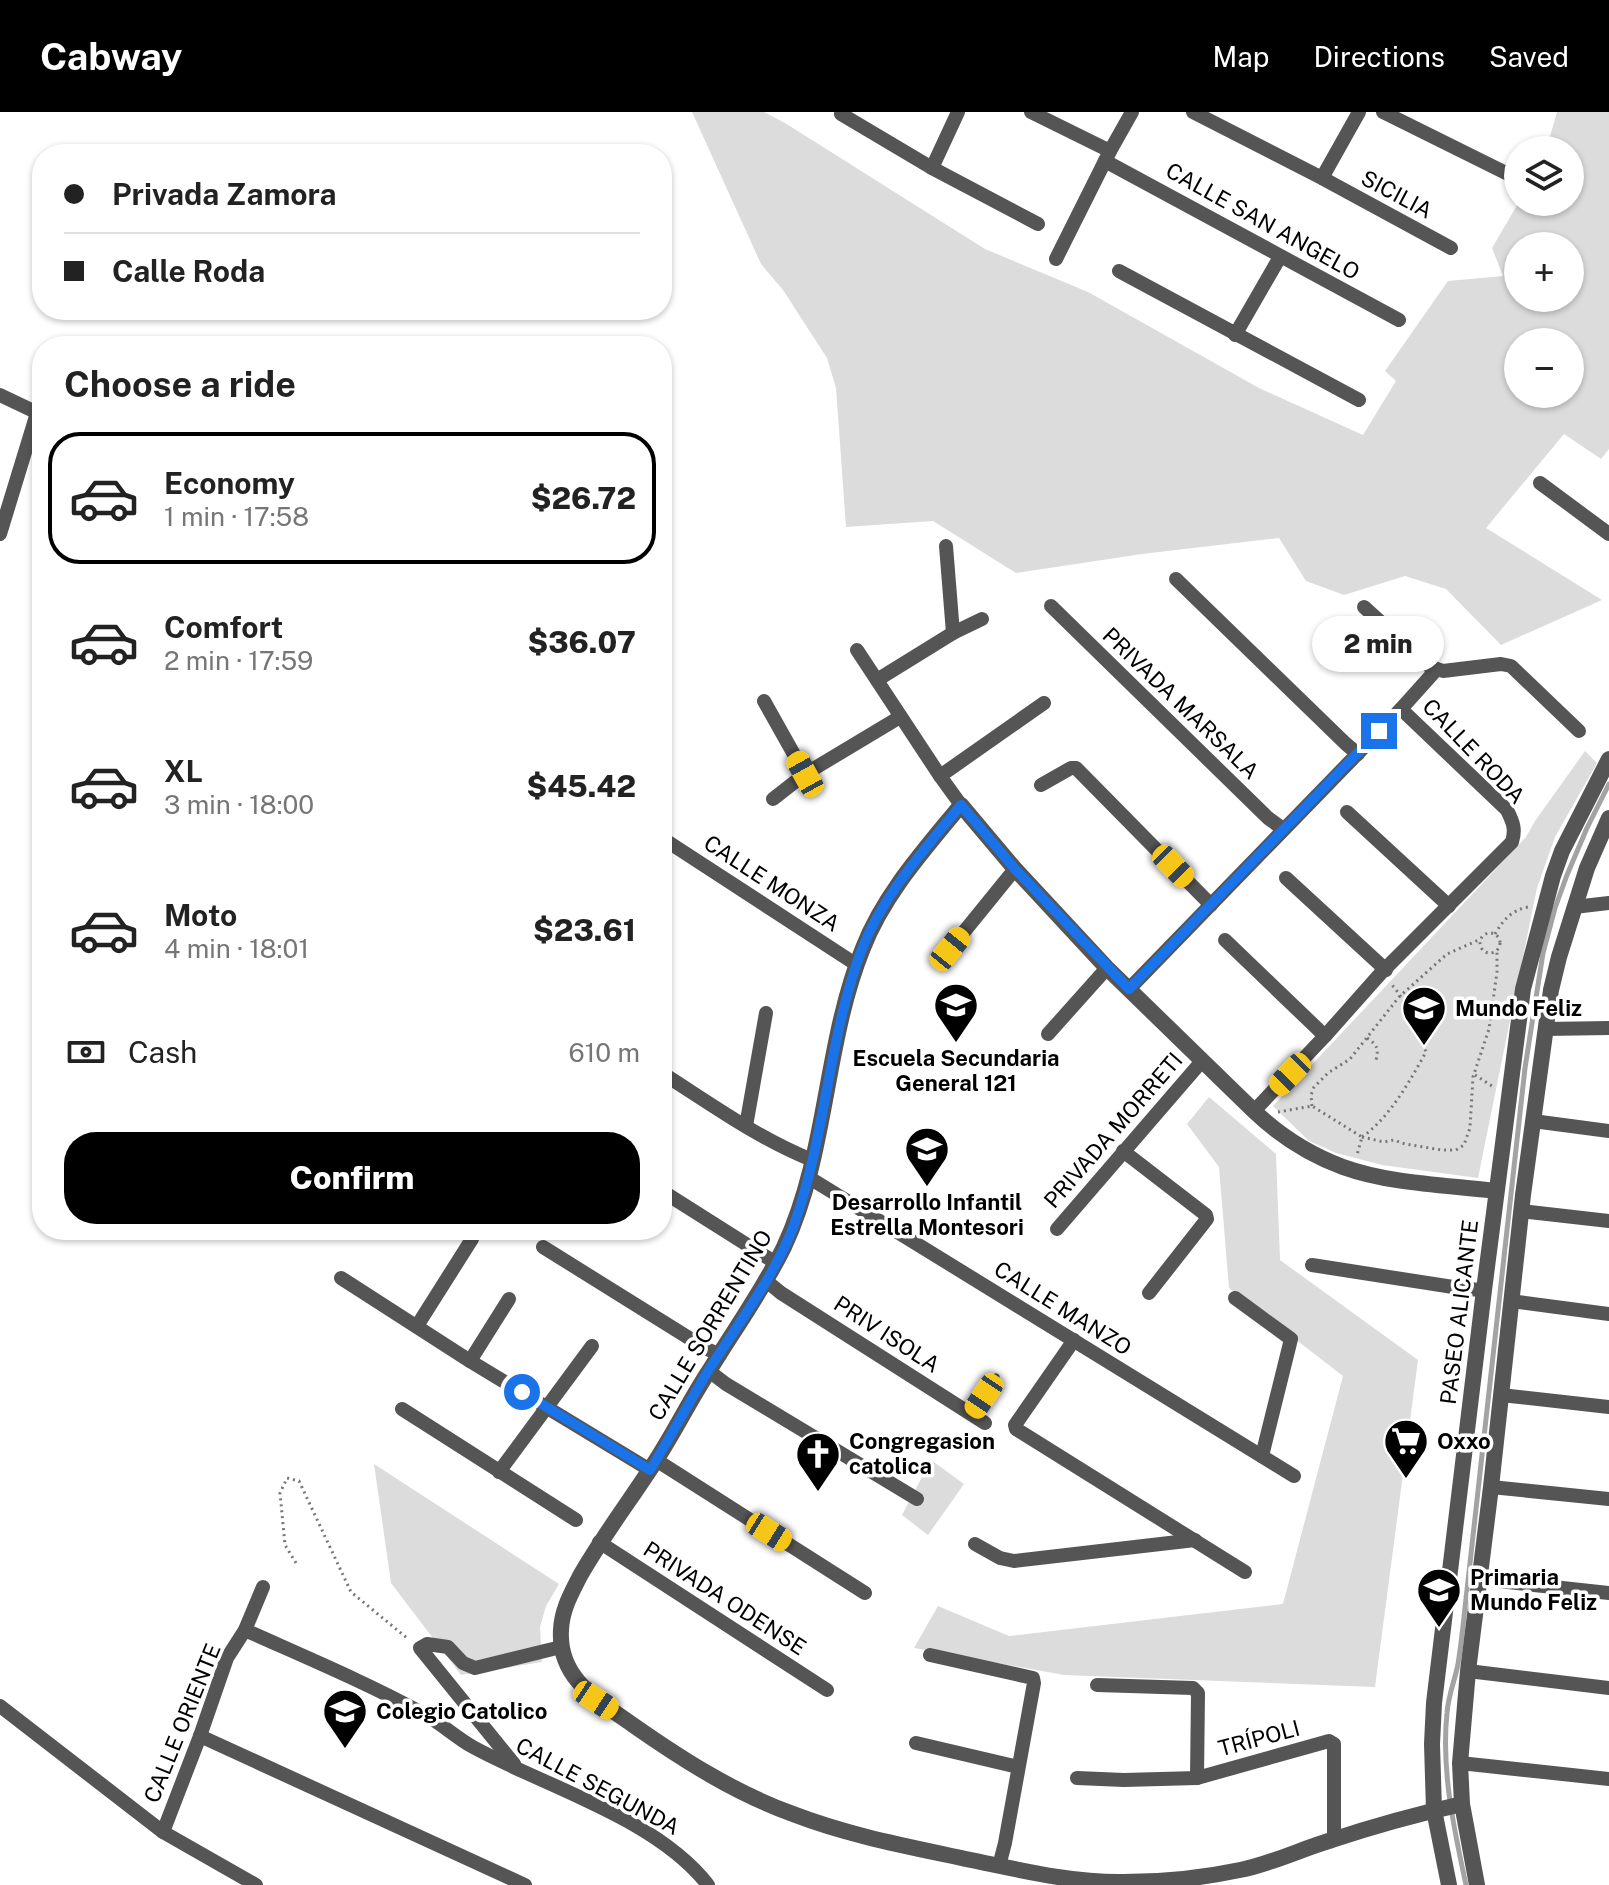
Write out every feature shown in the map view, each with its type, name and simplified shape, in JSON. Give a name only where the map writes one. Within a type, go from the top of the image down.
[{"type":"street","points":[[932,168],[958,112]]},
{"type":"street","name":"CALLE SAN ANGELO","points":[[1031,112],[1280,257],[1399,320]]},
{"type":"street","points":[[1056,259],[1132,112]]},
{"type":"street","name":"SICILIA","points":[[1193,112],[1451,248]]},
{"type":"street","points":[[1322,178],[1359,112]]},
{"type":"street","points":[[1383,112],[1504,172]]},
{"type":"street","points":[[841,114],[932,168],[1038,224]]},
{"type":"street","points":[[1235,335],[1280,257]]},
{"type":"street","points":[[1119,271],[1359,400]]},
{"type":"street","points":[[0,395],[32,410]]},
{"type":"street","points":[[0,534],[32,438]]},
{"type":"street","points":[[1540,483],[1609,534]]},
{"type":"street","points":[[946,546],[953,633]]},
{"type":"street","points":[[1176,579],[1358,754]]},
{"type":"street","name":"PRIVADA MARSALA","points":[[1051,606],[1268,818],[1283,829]]},
{"type":"street","points":[[1364,607],[1436,670],[1501,664],[1511,666],[1579,731]]},
{"type":"street","points":[[877,680],[953,633],[982,619]]},
{"type":"street","points":[[857,650],[940,776],[1015,869],[1107,968],[1277,1131],[1343,1167],[1385,1178],[1496,1191],[1522,1203],[1609,1221]]},
{"type":"street","points":[[1401,709],[1436,670]]},
{"type":"street","points":[[764,701],[805,774]]},
{"type":"street","points":[[940,776],[1044,703]]},
{"type":"street","name":"CALLE RODA","points":[[1129,989],[1401,709],[1507,810],[1514,824],[1512,842],[1384,971],[1256,1114]]},
{"type":"street","points":[[773,799],[805,774],[900,717]]},
{"type":"street","name":"PASEO ALICANTE","points":[[1449,1885],[1434,1810],[1434,1703],[1523,989],[1562,851],[1609,759]]},
{"type":"street","points":[[1041,785],[1076,768],[1211,905]]},
{"type":"street","name":"CALLE SORRENTINO","points":[[561,1647],[566,1602],[599,1542],[653,1465],[776,1263],[793,1227],[808,1177],[836,1043],[863,947],[908,870],[961,805]]},
{"type":"street","points":[[1347,812],[1449,906]]},
{"type":"street","points":[[1477,1885],[1462,1804],[1460,1763],[1522,1203],[1545,1029],[1559,957],[1587,868],[1609,818]]},
{"type":"street","name":"CALLE MONZA","points":[[672,845],[857,965]]},
{"type":"street","points":[[950,949],[1015,869]]},
{"type":"street","points":[[1286,878],[1384,971]]},
{"type":"street","points":[[1574,907],[1609,903]]},
{"type":"street","points":[[1225,940],[1325,1036]]},
{"type":"street","points":[[1048,1034],[1107,968]]},
{"type":"street","points":[[746,1126],[766,1013]]},
{"type":"street","points":[[1545,1029],[1609,1028]]},
{"type":"street","name":"PRIVADA MORRETI","points":[[1057,1229],[1202,1061]]},
{"type":"street","points":[[672,1079],[789,1151],[812,1160]]},
{"type":"street","points":[[1533,1121],[1609,1131]]},
{"type":"street","points":[[1123,1151],[1206,1215],[1207,1219],[1149,1293]]},
{"type":"street","name":"CALLE MANZO","points":[[808,1177],[1294,1476]]},
{"type":"street","points":[[672,1197],[776,1263]]},
{"type":"street","points":[[417,1326],[471,1240]]},
{"type":"street","points":[[543,1247],[720,1355]]},
{"type":"street","points":[[1312,1265],[1484,1290]]},
{"type":"street","points":[[341,1278],[548,1408],[653,1465],[865,1593]]},
{"type":"street","name":"PRIV ISOLA","points":[[765,1280],[985,1423]]},
{"type":"street","points":[[1235,1298],[1291,1339],[1262,1456]]},
{"type":"street","points":[[470,1361],[509,1299]]},
{"type":"street","points":[[1511,1301],[1609,1314]]},
{"type":"street","points":[[1074,1340],[1015,1425],[1016,1429],[1245,1572]]},
{"type":"street","points":[[499,1472],[592,1346]]},
{"type":"street","points":[[709,1371],[917,1499]]},
{"type":"street","points":[[1501,1395],[1609,1407]]},
{"type":"street","points":[[402,1409],[576,1520]]},
{"type":"street","points":[[1491,1487],[1609,1499]]},
{"type":"street","points":[[975,1544],[1000,1558],[1014,1561],[1195,1540]]},
{"type":"street","name":"PRIVADA ODENSE","points":[[599,1542],[827,1690]]},
{"type":"street","points":[[1479,1579],[1609,1593]]},
{"type":"street","name":"CALLE ORIENTE","points":[[163,1832],[227,1658],[245,1630],[263,1587]]},
{"type":"street","name":"CALLE SEGUNDA","points":[[245,1630],[401,1702],[472,1746],[633,1825],[693,1866],[708,1885]]},
{"type":"street","points":[[517,1767],[420,1648],[427,1644],[448,1647],[463,1663],[475,1668],[561,1647],[575,1678],[596,1700],[721,1783],[793,1815],[860,1835],[1072,1882],[1185,1878],[1243,1870],[1334,1839],[1462,1804]]},
{"type":"street","points":[[930,1655],[1033,1678],[999,1866]]},
{"type":"street","points":[[1468,1671],[1609,1688]]},
{"type":"street","name":"TRÍPOLI","points":[[1097,1685],[1197,1689],[1197,1778]]},
{"type":"street","points":[[0,1706],[163,1832],[256,1885]]},
{"type":"street","points":[[200,1736],[525,1885]]},
{"type":"street","name":"TRÍPOLI","points":[[1077,1778],[1197,1778],[1329,1741],[1334,1744],[1334,1839]]},
{"type":"street","points":[[916,1743],[1018,1767]]},
{"type":"street","points":[[1460,1763],[1609,1779]]},
{"type":"lane","points":[[971,1414],[996,1377]]},
{"type":"path","points":[[1495,934],[1517,909],[1545,903]]},
{"type":"path","points":[[1256,1114],[1312,1106],[1362,1137],[1442,1150],[1456,1150],[1464,1145],[1470,1128],[1474,1075],[1489,1029],[1497,951],[1501,942],[1495,934],[1485,933],[1480,945],[1484,951],[1497,951]]},
{"type":"path","points":[[1312,1106],[1314,1087],[1328,1073],[1350,1059],[1402,995],[1447,954],[1481,939]]},
{"type":"path","points":[[1357,1158],[1362,1137],[1372,1130],[1398,1099],[1426,1052],[1402,995],[1384,971]]},
{"type":"path","points":[[1367,1038],[1377,1045],[1376,1060]]},
{"type":"path","points":[[1474,1075],[1508,1098]]},
{"type":"path","points":[[296,1563],[285,1545],[280,1493],[287,1478],[299,1481],[351,1592],[420,1648]]},
{"type":"shaded area","points":[[692,112],[764,112],[985,249],[1088,292],[1259,388],[1363,435],[1396,381],[1385,371],[1448,281],[1503,276],[1492,248],[1511,216],[1584,216],[1584,136],[1550,136],[1557,112],[1609,112],[1609,449],[1601,459],[1564,434],[1486,528],[1602,600],[1501,645],[1446,589],[1405,576],[1344,595],[1306,581],[1279,538],[1016,573],[933,521],[846,527],[836,388],[827,358],[783,290],[761,264]]},
{"type":"shaded area","points":[[1585,751],[1597,763],[1555,837],[1537,888],[1478,1178],[1382,1165],[1336,1153],[1309,1141],[1273,1106],[1526,837]]},
{"type":"shaded area","points":[[1209,1097],[1276,1154],[1280,1260],[1418,1360],[1375,1687],[1064,1675],[914,1648],[938,1606],[1009,1636],[1283,1604],[1343,1376],[1229,1288],[1219,1167],[1187,1124]]},
{"type":"shaded area","points":[[931,1460],[964,1484],[928,1535],[902,1515]]},
{"type":"shaded area","points":[[374,1464],[559,1584],[546,1606],[540,1627],[542,1662],[461,1675],[391,1583]]},
{"type":"waterway","points":[[1466,1885],[1447,1778],[1447,1713],[1462,1637],[1525,1068],[1543,953],[1555,908],[1587,828],[1609,784]]},
{"type":"place","name":"Escuela Secundaria General 121","points":[[956,1044]]},
{"type":"place","name":"Mundo Feliz","points":[[1424,1047]]},
{"type":"place","name":"Desarrollo Infantil Estrella Montesori","points":[[927,1188]]},
{"type":"place","name":"Oxxo","points":[[1406,1480]]},
{"type":"place","name":"Congregasion catolica","points":[[818,1493]]},
{"type":"place","name":"Primaria Mundo Feliz","points":[[1439,1629]]},
{"type":"place","name":"Colegio Catolico","points":[[345,1750]]},
{"type":"route","points":[[522,1392],[650,1470],[776,1263],[793,1227],[808,1177],[848,994],[863,947],[908,870],[961,805],[1015,869],[1129,989],[1379,731]]}]
